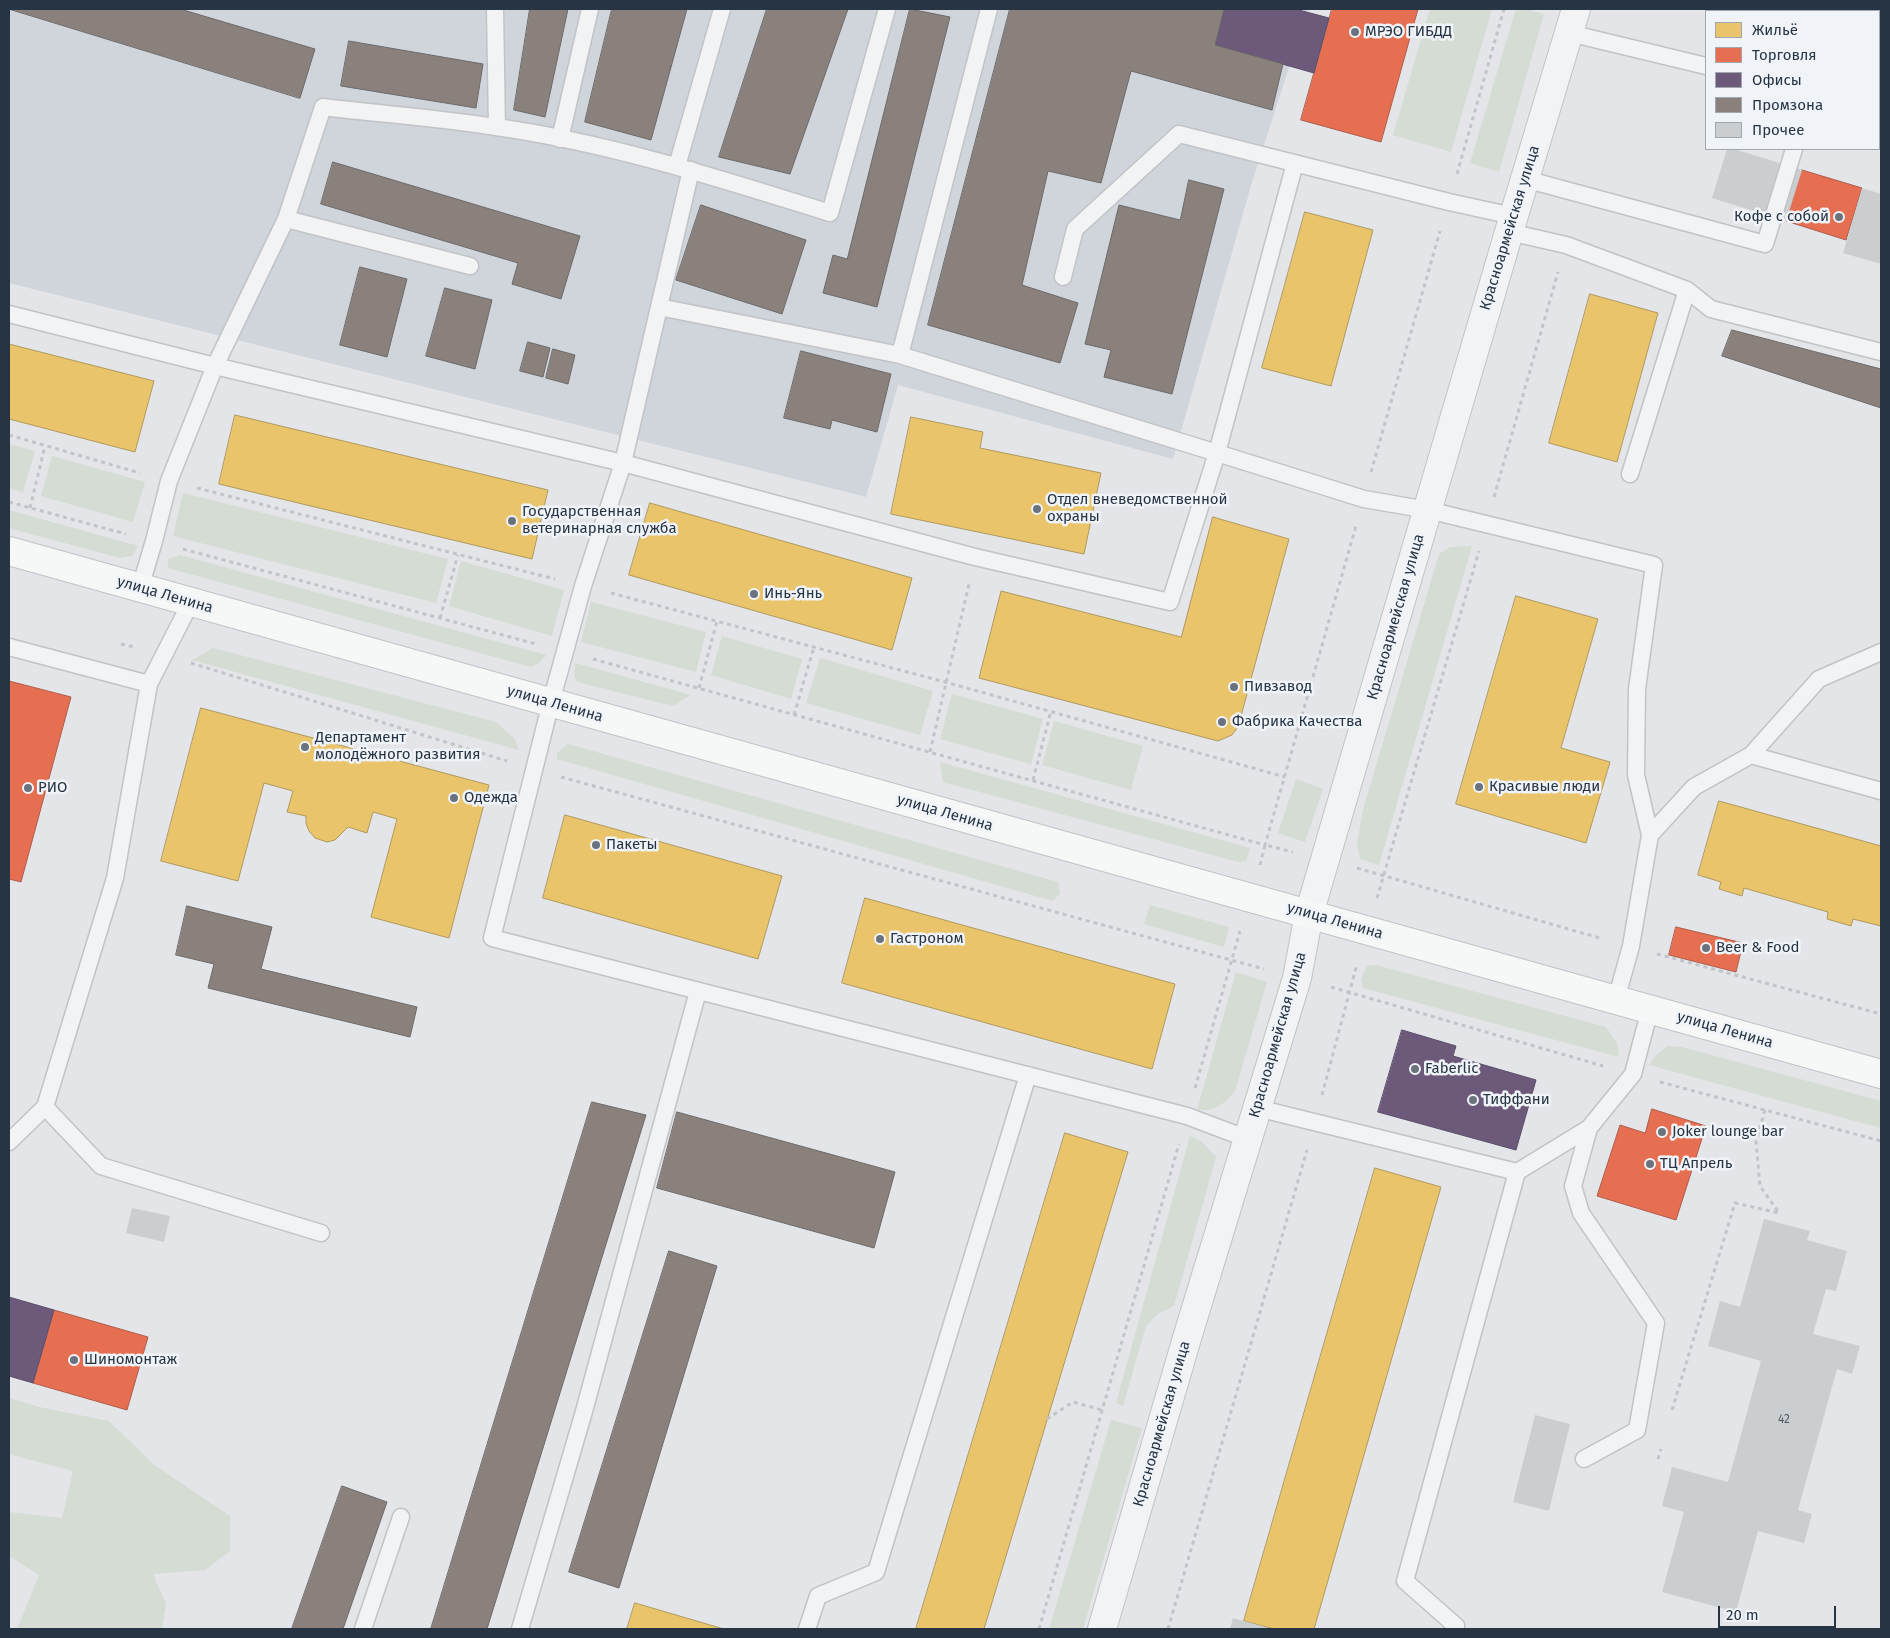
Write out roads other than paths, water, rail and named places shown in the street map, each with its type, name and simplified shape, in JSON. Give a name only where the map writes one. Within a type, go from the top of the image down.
[{"type":"street","name":"Красноармейская улица","points":[[1102,1629],[1187,1338],[1297,978],[1309,914],[1511,224],[1573,21]]},
{"type":"street","name":"улица Ленина","points":[[9,551],[1881,1074]]},
{"type":"lane","points":[[495,9],[497,127]]},
{"type":"lane","points":[[560,139],[590,9]]},
{"type":"lane","points":[[722,9],[684,168],[658,307],[623,463],[583,586],[551,702],[492,938],[1187,1116],[1248,1139]]},
{"type":"lane","points":[[140,588],[169,481],[215,366],[286,219],[323,108],[497,127],[560,139],[684,168],[830,213],[887,9]]},
{"type":"lane","points":[[900,355],[989,9]]},
{"type":"lane","points":[[1573,21],[1705,66]]},
{"type":"lane","points":[[1063,277],[1075,229],[1178,134],[1449,202],[1687,290],[1711,309],[1881,352]]},
{"type":"lane","points":[[1525,180],[1765,244],[1794,150]]},
{"type":"lane","points":[[9,314],[215,366],[623,463],[975,557],[1170,602],[1217,454],[1295,163]]},
{"type":"lane","points":[[286,219],[470,266]]},
{"type":"lane","points":[[1630,474],[1687,290]]},
{"type":"lane","points":[[658,307],[900,355],[1364,499],[1428,510],[1654,565],[1637,689],[1636,775],[1650,835],[1631,946],[1616,1000]]},
{"type":"lane","points":[[9,1142],[45,1107],[115,878],[149,684],[191,602]]},
{"type":"lane","points":[[9,647],[149,684]]},
{"type":"lane","points":[[1650,835],[1694,787],[1751,756],[1818,679],[1881,652]]},
{"type":"lane","points":[[1751,756],[1881,791]]},
{"type":"lane","points":[[520,1629],[583,1415],[698,991]]},
{"type":"lane","points":[[1460,1628],[1405,1581],[1517,1172],[1589,1128],[1633,1074],[1650,1009]]},
{"type":"lane","points":[[807,1629],[818,1596],[876,1572],[1028,1075]]},
{"type":"lane","points":[[45,1107],[101,1166],[320,1233]]},
{"type":"lane","points":[[1257,1108],[1517,1172]]},
{"type":"lane","points":[[1584,1459],[1636,1430],[1656,1323],[1581,1213],[1573,1186],[1589,1128]]},
{"type":"lane","points":[[363,1629],[401,1517]]},
{"type":"place","name":"МРЭО ГИБДД","points":[[1355,32]]},
{"type":"place","name":"Кофе с собой","points":[[1839,217]]},
{"type":"place","name":"Отдел вневедомственной охраны","points":[[1037,509]]},
{"type":"place","name":"Государственная ветеринарная служба","points":[[512,521]]},
{"type":"place","name":"Инь-Янь","points":[[754,594]]},
{"type":"place","name":"Пивзавод","points":[[1234,687]]},
{"type":"place","name":"Фабрика Качества","points":[[1222,722]]},
{"type":"place","name":"Департамент молодёжного развития","points":[[305,747]]},
{"type":"place","name":"Красивые люди","points":[[1479,787]]},
{"type":"place","name":"РИО","points":[[28,788]]},
{"type":"place","name":"Одежда","points":[[454,798]]},
{"type":"place","name":"Пакеты","points":[[596,845]]},
{"type":"place","name":"Гастроном","points":[[880,939]]},
{"type":"place","name":"Beer & Food","points":[[1706,948]]},
{"type":"place","name":"Faberlic","points":[[1415,1069]]},
{"type":"place","name":"Тиффани","points":[[1473,1100]]},
{"type":"place","name":"Joker lounge bar","points":[[1662,1132]]},
{"type":"place","name":"ТЦ Апрель","points":[[1650,1164]]},
{"type":"place","name":"Шиномонтаж","points":[[74,1360]]}]
